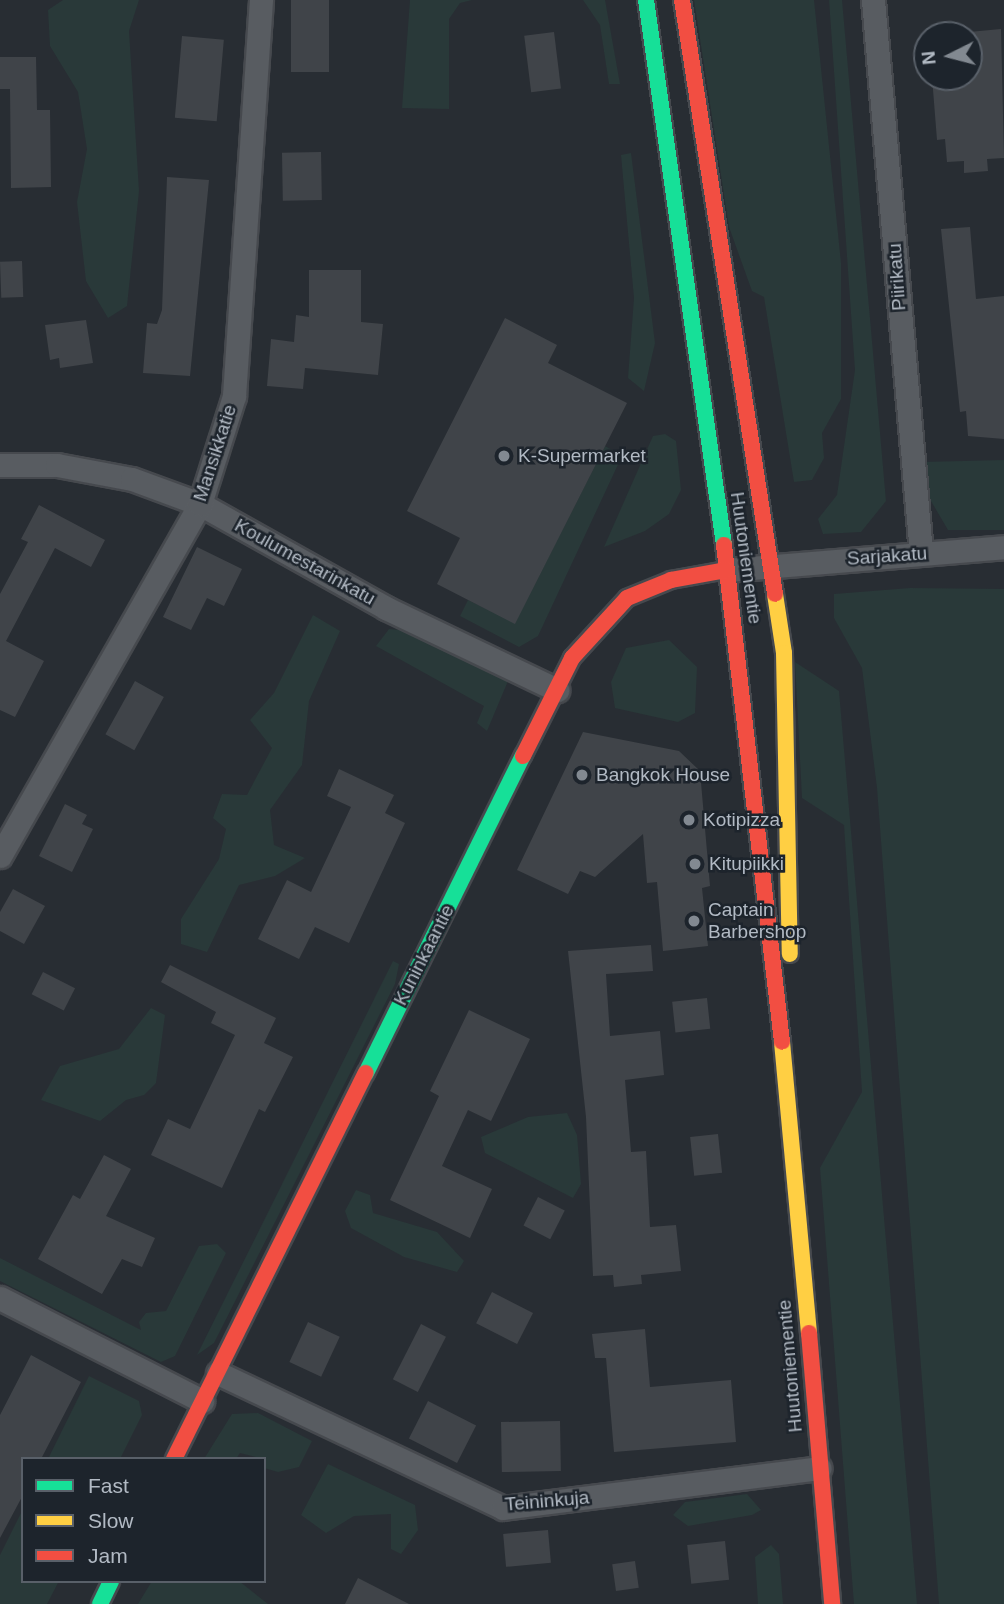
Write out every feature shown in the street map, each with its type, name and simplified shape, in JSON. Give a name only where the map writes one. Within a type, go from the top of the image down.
[{"type":"main road","name":"Huutoniementie","points":[[646,0],[726,570],[791,1124],[832,1604]]},
{"type":"main road","name":"Huutoniementie","points":[[682,0],[784,653],[791,1124]]},
{"type":"main road","name":"Kuninkaantie","points":[[175,1457],[556,690],[596,627],[627,598],[661,583],[726,570]]},
{"type":"main road","points":[[100,1604],[110,1583]]},
{"type":"street","name":"Mansikkatie","points":[[0,856],[200,504],[234,396],[261,0]]},
{"type":"street","name":"Piirikatu","points":[[873,0],[921,553]]},
{"type":"street","name":"Koulumestarinkatu","points":[[0,465],[57,466],[132,479],[200,504],[386,608],[556,690]]},
{"type":"street","name":"Sarjakatu","points":[[770,569],[1004,547]]},
{"type":"street","name":"Kuninkaantie","points":[[726,570],[770,569]]},
{"type":"street","points":[[0,1298],[202,1401]]},
{"type":"street","name":"Teininkuja","points":[[218,1373],[503,1508],[820,1468]]},
{"type":"shaded area","points":[[63,0],[139,0],[129,31],[139,191],[127,306],[108,318],[86,281],[77,202],[87,149],[78,92],[50,46],[48,10]]},
{"type":"shaded area","points":[[410,0],[472,0],[460,3],[449,19],[449,109],[402,108]]},
{"type":"shaded area","points":[[583,0],[605,0],[620,84],[609,84],[600,25]]},
{"type":"shaded area","points":[[694,0],[814,0],[841,263],[841,399],[822,433],[824,458],[812,480],[794,482],[764,297],[752,291],[729,227]]},
{"type":"shaded area","points":[[829,0],[842,0],[886,501],[861,532],[823,534],[818,519],[837,495],[855,370]]},
{"type":"shaded area","points":[[631,153],[655,343],[644,391],[628,378],[634,298],[621,155]]},
{"type":"shaded area","points":[[665,434],[676,441],[681,490],[669,514],[645,531],[604,547],[653,436]]},
{"type":"shaded area","points":[[605,446],[622,456],[538,636],[519,647],[460,616],[468,600],[515,623]]},
{"type":"shaded area","points":[[1004,460],[1004,530],[948,530],[921,484],[922,462]]},
{"type":"shaded area","points":[[910,588],[1004,589],[1004,1604],[939,1604],[877,788],[862,668],[834,618],[834,594]]},
{"type":"shaded area","points":[[313,615],[340,631],[309,701],[302,765],[270,810],[274,845],[305,858],[275,876],[239,885],[207,952],[181,944],[181,919],[219,859],[226,829],[213,818],[222,794],[247,795],[272,748],[250,720],[274,693]]},
{"type":"shaded area","points":[[389,629],[412,631],[508,681],[487,731],[477,723],[484,706],[376,646]]},
{"type":"shaded area","points":[[669,640],[697,667],[695,713],[678,722],[615,708],[611,682],[626,648]]},
{"type":"shaded area","points":[[795,662],[839,691],[917,1604],[854,1604],[820,1168],[862,1092],[844,825],[802,798]]},
{"type":"shaded area","points":[[393,961],[399,964],[395,984],[214,1343],[197,1355]]},
{"type":"shaded area","points":[[151,1008],[165,1015],[156,1083],[144,1095],[126,1100],[100,1121],[41,1100],[60,1066],[119,1049]]},
{"type":"shaded area","points":[[567,1113],[577,1135],[581,1184],[573,1198],[485,1153],[481,1137],[528,1117]]},
{"type":"shaded area","points":[[356,1190],[370,1195],[373,1213],[437,1232],[464,1261],[457,1272],[404,1257],[351,1228],[345,1211]]},
{"type":"shaded area","points":[[217,1244],[226,1253],[175,1356],[161,1362],[0,1281],[0,1258],[141,1330],[139,1322],[146,1313],[166,1311],[199,1246]]},
{"type":"shaded area","points":[[89,1376],[139,1401],[142,1415],[121,1457],[49,1457]]},
{"type":"shaded area","points":[[258,1413],[312,1441],[299,1467],[278,1472],[266,1469],[266,1457],[240,1453],[237,1457],[205,1457],[232,1414]]},
{"type":"shaded area","points":[[328,1464],[415,1505],[418,1530],[401,1554],[391,1549],[391,1514],[354,1516],[326,1533],[301,1515]]},
{"type":"shaded area","points":[[747,1494],[761,1510],[752,1515],[688,1526],[673,1515],[685,1502]]},
{"type":"shaded area","points":[[21,1513],[21,1583],[58,1583],[47,1604],[0,1604],[0,1555]]},
{"type":"shaded area","points":[[771,1545],[779,1554],[783,1604],[758,1604],[755,1557]]},
{"type":"shaded area","points":[[151,1583],[242,1583],[268,1604],[138,1604]]},
{"type":"building","points":[[291,0],[329,0],[329,72],[291,72]]},
{"type":"building","points":[[1001,29],[1004,158],[987,159],[988,171],[964,173],[964,161],[947,162],[945,139],[937,140],[933,91],[983,91],[983,31]]},
{"type":"building","points":[[554,32],[561,89],[531,92],[524,36]]},
{"type":"building","points":[[182,36],[224,40],[217,121],[175,118]]},
{"type":"building","points":[[0,57],[36,57],[37,110],[50,110],[51,187],[11,188],[10,89],[0,89]]},
{"type":"building","points":[[321,152],[322,200],[283,201],[282,153]]},
{"type":"building","points":[[167,177],[209,180],[190,376],[143,373],[147,323],[157,324],[162,310]]},
{"type":"building","points":[[970,227],[976,299],[1004,296],[1004,439],[968,436],[966,411],[960,412],[941,229]]},
{"type":"building","points":[[22,261],[23,297],[1,298],[0,262]]},
{"type":"building","points":[[309,270],[361,270],[361,322],[383,324],[378,375],[305,368],[303,389],[267,386],[271,339],[294,342],[296,315],[309,317]]},
{"type":"building","points":[[505,318],[557,345],[548,363],[627,403],[515,624],[437,584],[460,538],[407,511]]},
{"type":"building","points":[[86,320],[93,363],[60,368],[59,358],[50,360],[45,325]]},
{"type":"building","points":[[39,505],[105,540],[91,567],[55,548],[6,641],[44,661],[15,717],[0,710],[0,594],[28,542],[21,539]]},
{"type":"building","points":[[197,547],[242,569],[224,606],[207,598],[191,630],[163,617]]},
{"type":"building","points":[[135,681],[164,697],[134,750],[105,734]]},
{"type":"building","points":[[583,732],[679,751],[700,771],[710,886],[702,888],[708,946],[663,951],[657,882],[647,883],[643,834],[595,877],[580,871],[568,894],[517,870]]},
{"type":"building","points":[[339,769],[394,795],[385,813],[405,823],[349,943],[315,927],[299,959],[258,939],[287,880],[311,892],[351,807],[327,796]]},
{"type":"building","points":[[65,804],[87,815],[82,824],[93,829],[72,872],[39,856]]},
{"type":"building","points":[[13,889],[45,906],[24,944],[0,931],[0,912]]},
{"type":"building","points":[[651,945],[653,971],[606,974],[610,1036],[660,1031],[664,1075],[625,1080],[631,1152],[646,1151],[650,1227],[676,1225],[681,1271],[641,1275],[642,1284],[614,1287],[613,1275],[593,1276],[586,1117],[568,951]]},
{"type":"building","points":[[170,965],[276,1018],[264,1043],[293,1057],[265,1112],[259,1109],[222,1188],[151,1155],[168,1119],[190,1129],[235,1035],[211,1023],[216,1012],[161,982]]},
{"type":"building","points":[[43,972],[75,988],[64,1011],[32,994]]},
{"type":"building","points":[[707,998],[710,1029],[675,1032],[672,1002]]},
{"type":"building","points":[[469,1010],[530,1039],[491,1121],[468,1110],[442,1166],[492,1189],[470,1238],[390,1200],[439,1096],[430,1091]]},
{"type":"building","points":[[718,1134],[722,1173],[694,1176],[690,1137]]},
{"type":"building","points":[[104,1155],[131,1169],[106,1216],[155,1238],[142,1267],[122,1259],[102,1294],[38,1259],[73,1195],[80,1199]]},
{"type":"building","points":[[538,1197],[565,1211],[550,1239],[523,1226]]},
{"type":"building","points":[[492,1292],[533,1313],[517,1344],[476,1323]]},
{"type":"building","points":[[308,1322],[340,1337],[321,1377],[289,1362]]},
{"type":"building","points":[[421,1324],[446,1337],[418,1392],[393,1379]]},
{"type":"building","points":[[645,1329],[650,1387],[731,1380],[736,1442],[614,1452],[606,1358],[595,1358],[592,1334]]},
{"type":"building","points":[[31,1355],[81,1382],[42,1457],[21,1457],[21,1499],[0,1538],[0,1415]]},
{"type":"building","points":[[428,1401],[476,1426],[457,1463],[409,1438]]},
{"type":"building","points":[[560,1421],[561,1471],[502,1472],[501,1422]]},
{"type":"building","points":[[548,1530],[551,1563],[506,1567],[503,1534]]},
{"type":"building","points":[[725,1541],[729,1580],[691,1584],[687,1545]]},
{"type":"building","points":[[635,1561],[639,1588],[616,1591],[612,1564]]},
{"type":"building","points":[[358,1578],[409,1604],[345,1604]]},
{"type":"traffic: fast","points":[[646,0],[724,545]]},
{"type":"traffic: fast","points":[[366,1073],[523,756]]},
{"type":"traffic: fast","points":[[100,1604],[110,1583]]},
{"type":"traffic: slow","points":[[775,594],[784,653],[790,954]]},
{"type":"traffic: slow","points":[[782,1042],[809,1333]]},
{"type":"traffic: jam","points":[[682,0],[775,594]]},
{"type":"traffic: jam","points":[[724,545],[782,1042]]},
{"type":"traffic: jam","points":[[523,756],[572,658],[627,598],[671,580],[726,570]]},
{"type":"traffic: jam","points":[[175,1457],[366,1073]]},
{"type":"traffic: jam","points":[[809,1333],[832,1604]]},
{"type":"place","name":"K-Supermarket","points":[[504,456]]},
{"type":"place","name":"Bangkok House","points":[[582,775]]},
{"type":"place","name":"Kotipizza","points":[[689,820]]},
{"type":"place","name":"Kitupiikki","points":[[695,864]]},
{"type":"place","name":"Captain Barbershop","points":[[694,921]]}]
